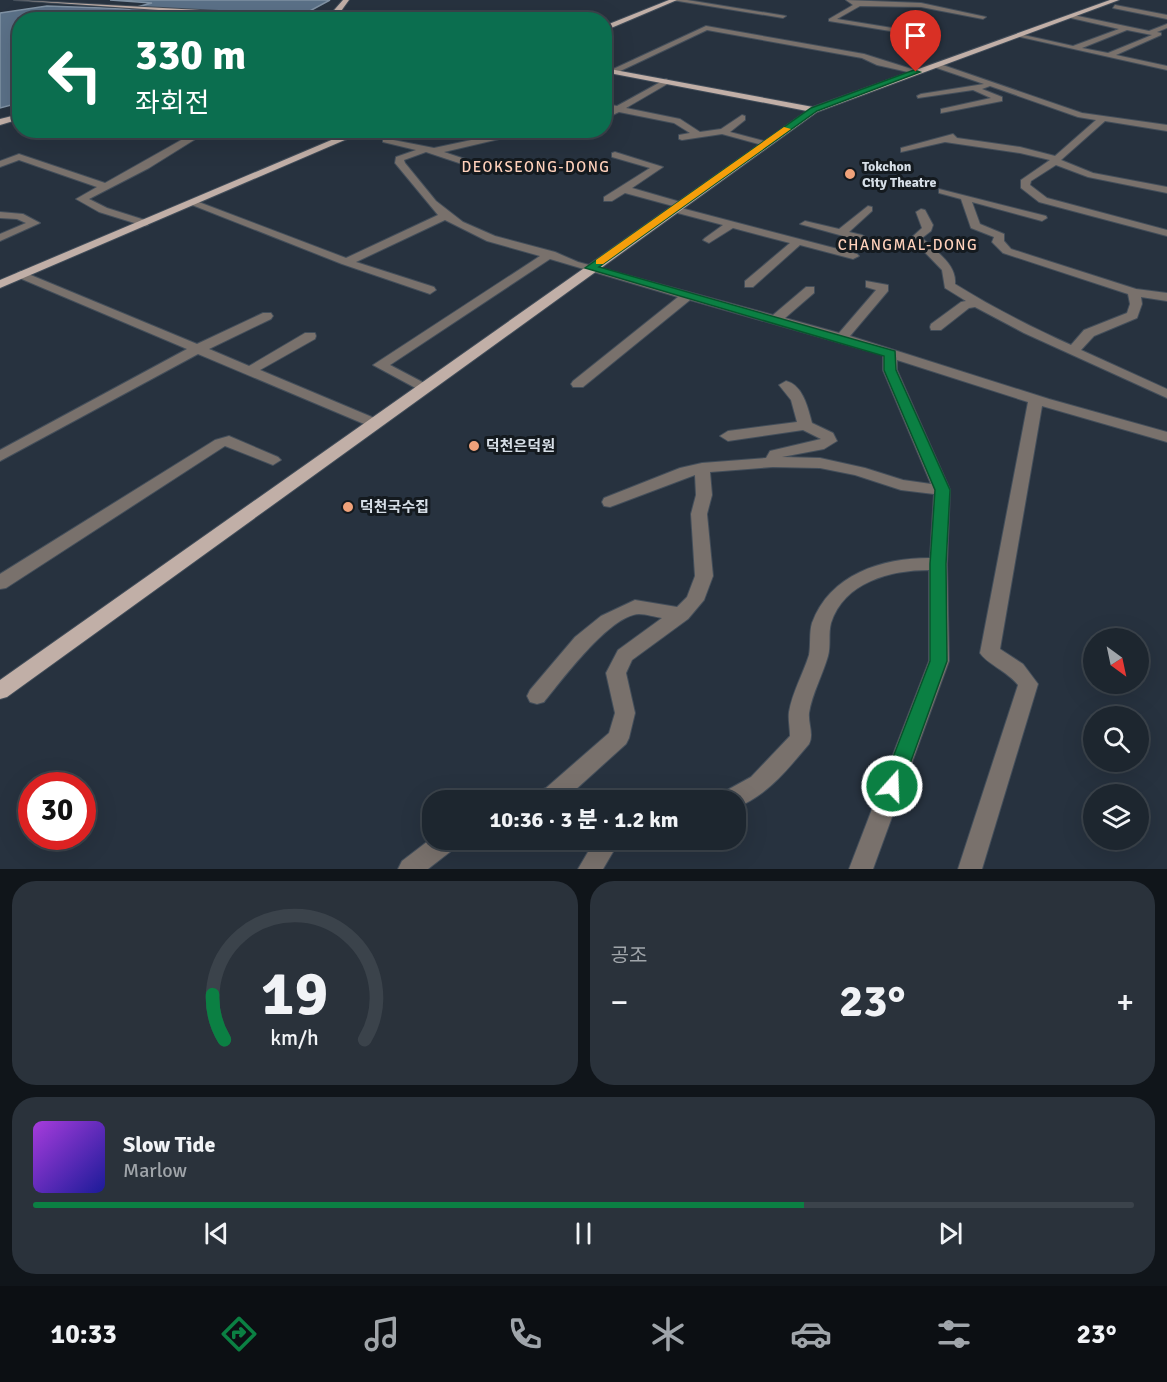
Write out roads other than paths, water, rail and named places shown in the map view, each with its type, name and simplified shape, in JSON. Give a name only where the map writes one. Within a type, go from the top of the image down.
[{"type":"main road","points":[[17,0],[218,12]]},
{"type":"main road","points":[[335,12],[346,0]]},
{"type":"main road","points":[[612,26],[674,0]]},
{"type":"main road","points":[[0,691],[814,110],[916,72],[1115,4]]},
{"type":"main road","points":[[612,71],[814,110]]},
{"type":"main road","points":[[0,284],[345,138]]},
{"type":"street","points":[[674,0],[783,16]]},
{"type":"street","points":[[849,0],[856,4],[921,5],[983,17]]},
{"type":"street","points":[[856,4],[858,5],[831,20],[915,33]]},
{"type":"street","points":[[1115,4],[1167,17]]},
{"type":"street","points":[[1073,17],[1159,34]]},
{"type":"street","points":[[1108,56],[1159,34],[1167,26]]},
{"type":"street","points":[[612,69],[706,28],[864,56],[880,63],[916,72]]},
{"type":"street","points":[[1073,48],[1127,28]]},
{"type":"street","points":[[1019,36],[1165,68]]},
{"type":"street","points":[[937,65],[1056,108],[1102,120],[1167,128]]},
{"type":"street","points":[[612,113],[666,81]]},
{"type":"street","points":[[921,96],[992,85]]},
{"type":"street","points":[[944,111],[999,99],[972,88]]},
{"type":"street","points":[[612,108],[676,121],[699,135]]},
{"type":"street","points":[[682,137],[723,130],[742,118]]},
{"type":"street","points":[[1102,120],[1056,160],[1026,180],[1025,186],[1043,200],[1167,233]]},
{"type":"street","points":[[723,130],[727,134],[766,143]]},
{"type":"street","points":[[904,150],[967,133]]},
{"type":"street","points":[[144,223],[103,210],[81,199],[146,166],[193,138]]},
{"type":"street","points":[[434,151],[495,138]]},
{"type":"street","points":[[944,139],[1020,150],[1056,160],[1091,175],[1167,190]]},
{"type":"street","points":[[386,140],[434,151],[477,166]]},
{"type":"street","points":[[423,150],[399,159],[442,211],[473,232],[842,339],[1167,437]]},
{"type":"street","points":[[608,199],[658,166],[615,155]]},
{"type":"street","points":[[0,164],[19,157],[104,186]]},
{"type":"street","points":[[622,189],[731,224],[853,256]]},
{"type":"street","points":[[943,191],[1042,218]]},
{"type":"street","points":[[965,197],[975,226],[1000,236],[998,242],[1007,251],[1134,292],[1167,297]]},
{"type":"street","points":[[192,203],[346,262],[430,290]]},
{"type":"street","points":[[842,233],[868,209]]},
{"type":"street","points":[[346,262],[442,211]]},
{"type":"street","points":[[921,212],[928,225],[927,229],[916,238],[947,269],[950,274],[949,285],[974,303],[1167,394]]},
{"type":"street","points":[[0,215],[19,216],[35,222],[0,238]]},
{"type":"street","points":[[709,240],[731,224]]},
{"type":"street","points":[[805,224],[858,237],[871,245]]},
{"type":"street","points":[[749,284],[797,242]]},
{"type":"street","points":[[423,388],[380,365],[551,254]]},
{"type":"street","points":[[21,275],[374,423]]},
{"type":"street","points":[[842,339],[884,288],[870,284]]},
{"type":"street","points":[[776,320],[810,290]]},
{"type":"street","points":[[1074,350],[1089,333],[1133,315],[1136,304],[1134,292]]},
{"type":"street","points":[[578,384],[688,295]]},
{"type":"street","points":[[936,327],[965,305],[974,303]]},
{"type":"street","points":[[0,456],[198,349],[267,316]]},
{"type":"street","points":[[249,371],[310,336]]},
{"type":"street","points":[[861,869],[939,661],[938,564],[942,490],[890,370],[890,354]]},
{"type":"street","points":[[786,386],[798,399],[805,426]]},
{"type":"street","points":[[970,869],[1028,684],[1021,672],[990,653],[1036,399]]},
{"type":"street","points":[[728,436],[805,426],[828,436],[829,441],[823,445],[791,448],[775,454],[773,462]]},
{"type":"street","points":[[0,583],[220,442],[229,441],[273,460]]},
{"type":"street","points":[[609,502],[654,482],[702,468],[773,462],[820,463],[859,471],[901,485],[942,490]]},
{"type":"street","points":[[565,790],[618,738],[625,713],[616,673],[625,655],[681,614],[695,600],[704,576],[705,556],[699,514],[704,495],[702,468]]},
{"type":"street","points":[[746,793],[775,768],[801,738],[799,713],[819,653],[821,626],[832,601],[850,584],[872,574],[903,564],[938,564]]},
{"type":"street","points":[[537,696],[582,642],[608,621],[635,607],[681,614]]},
{"type":"street","points":[[410,869],[434,850]]},
{"type":"street","points":[[590,869],[602,850]]},
{"type":"water","points":[[110,0],[330,0],[308,12],[12,12],[12,105],[0,108],[0,13],[47,6],[129,9],[152,3]]},
{"type":"place","name":"Tokchon City Theatre","points":[[850,174]]},
{"type":"place","name":"덕천은덕원","points":[[474,446]]},
{"type":"place","name":"덕천국수집","points":[[348,507]]},
{"type":"district","name":"DEOKSEONG-DONG","points":[[536,167]]},
{"type":"district","name":"CHANGMAL-DONG","points":[[908,245]]}]
